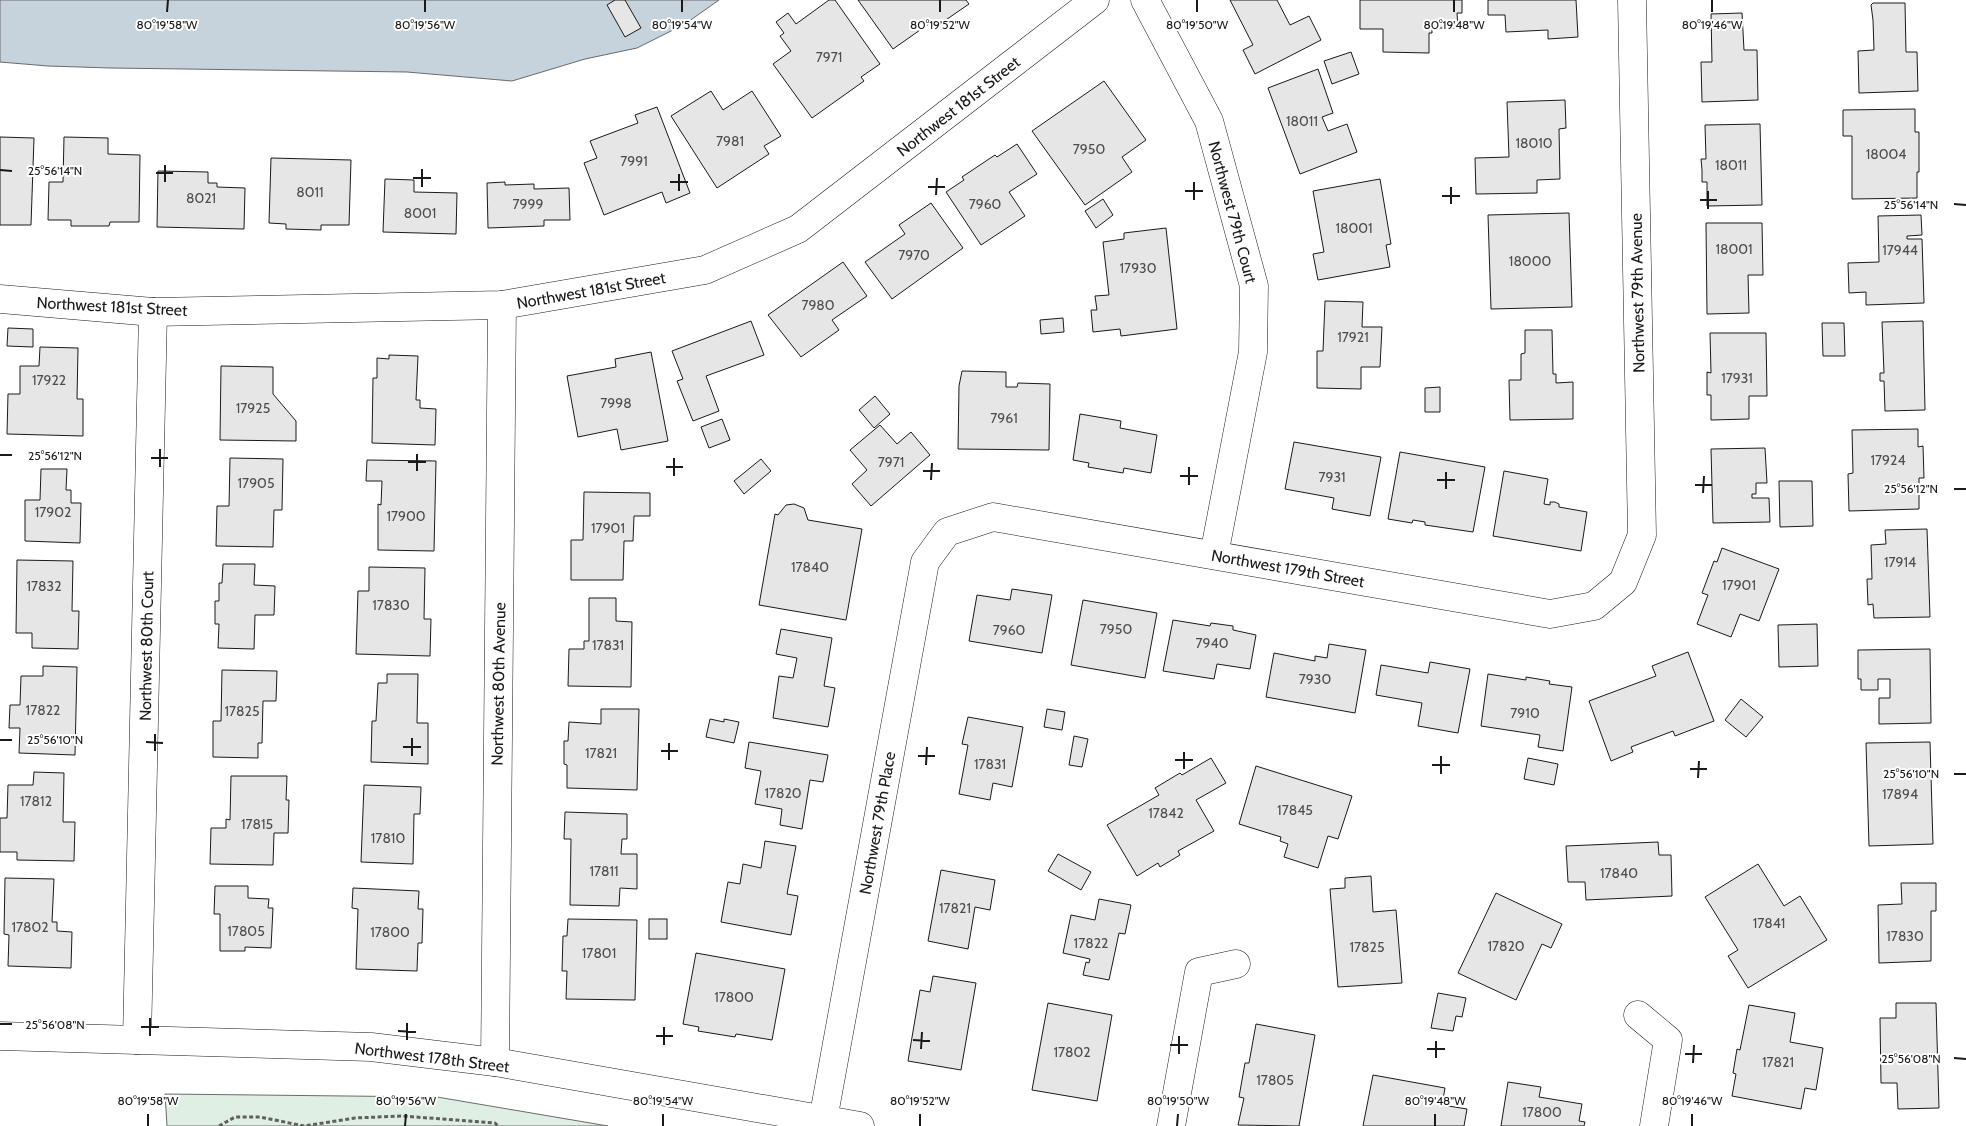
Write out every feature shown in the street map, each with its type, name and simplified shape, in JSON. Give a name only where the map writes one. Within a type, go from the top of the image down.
[{"type":"street","name":"Northwest 181st Street","points":[[0,299],[153,312],[502,305],[705,270],[798,229],[1095,0]]},
{"type":"street","name":"Northwest 79th Court","points":[[1145,0],[1209,121],[1254,286],[1253,352],[1214,556]]},
{"type":"street","name":"Northwest 79th Avenue","points":[[1623,582],[1642,535],[1632,0]]},
{"type":"street","name":"Northwest 80th Avenue","points":[[495,1062],[502,305]]},
{"type":"street","name":"Northwest 80th Court","points":[[137,1040],[153,312]]},
{"type":"street","name":"Northwest 179th Street","points":[[947,532],[993,517],[1550,614],[1594,606],[1623,582]]},
{"type":"street","name":"Northwest 79th Place","points":[[824,1120],[925,562],[947,532]]},
{"type":"street","points":[[1171,1126],[1199,972],[1236,964]]},
{"type":"street","points":[[1638,1015],[1668,1040],[1654,1126]]},
{"type":"street","name":"Northwest 178th Street","points":[[0,1036],[371,1047],[495,1062],[860,1126]]},
{"type":"path","points":[[218,1126],[235,1117],[260,1117],[304,1126],[355,1118],[402,1116],[495,1123],[498,1126]]},
{"type":"green space","points":[[165,1094],[437,1097],[608,1126],[167,1126]]},
{"type":"shaded area","points":[[0,0],[719,0],[685,24],[637,48],[585,59],[512,81],[407,72],[110,68],[0,62]]},
{"type":"building","points":[[615,0],[625,0],[641,28],[625,37],[607,5]]},
{"type":"building","points":[[829,0],[835,0],[880,64],[861,77],[864,81],[812,118],[773,64],[791,51],[780,36],[784,33],[776,22],[788,13],[796,24]]},
{"type":"building","points":[[858,0],[966,0],[969,4],[937,26],[933,21],[893,49]]},
{"type":"building","points":[[1230,0],[1277,0],[1290,25],[1309,16],[1321,40],[1255,74],[1243,50],[1253,45]]},
{"type":"building","points":[[1360,0],[1462,0],[1462,13],[1457,13],[1458,28],[1432,28],[1432,33],[1429,33],[1429,53],[1383,52],[1383,29],[1360,29]]},
{"type":"building","points":[[1488,0],[1576,0],[1578,37],[1548,39],[1548,30],[1506,32],[1505,15],[1488,15]]},
{"type":"building","points":[[1873,3],[1905,3],[1906,52],[1917,52],[1918,91],[1859,93],[1858,51],[1874,50],[1871,5]]},
{"type":"building","points":[[1742,13],[1744,50],[1757,50],[1758,100],[1702,102],[1701,62],[1712,62],[1711,14]]},
{"type":"building","points":[[1351,52],[1359,74],[1332,84],[1324,61]]},
{"type":"building","points":[[1318,69],[1333,113],[1322,117],[1328,131],[1347,124],[1357,152],[1300,174],[1268,88]]},
{"type":"building","points":[[1104,81],[1146,140],[1122,157],[1132,172],[1085,205],[1032,131]]},
{"type":"building","points":[[711,91],[723,110],[752,91],[781,136],[764,146],[769,154],[717,188],[671,116]]},
{"type":"building","points":[[1565,100],[1566,128],[1559,129],[1560,179],[1537,180],[1537,193],[1476,194],[1475,158],[1509,157],[1507,102]]},
{"type":"building","points":[[657,107],[690,193],[666,203],[662,192],[604,215],[584,163],[597,158],[590,141],[638,123],[635,115]]},
{"type":"building","points":[[1915,109],[1915,132],[1919,132],[1917,198],[1852,199],[1852,136],[1843,136],[1843,110]]},
{"type":"building","points":[[1760,124],[1762,205],[1707,206],[1707,182],[1702,182],[1701,159],[1706,159],[1705,125]]},
{"type":"building","points":[[0,137],[34,138],[31,225],[0,225]]},
{"type":"building","points":[[64,137],[108,138],[108,154],[140,155],[139,222],[110,222],[109,226],[71,226],[71,220],[48,220],[49,182],[63,182]]},
{"type":"building","points":[[1017,144],[1037,174],[1009,192],[1025,216],[981,245],[946,192],[964,180],[962,177],[995,155],[997,157]]},
{"type":"building","points":[[271,158],[351,160],[349,225],[321,225],[321,230],[286,229],[286,224],[269,223]]},
{"type":"building","points":[[158,171],[208,172],[208,183],[217,183],[217,187],[245,188],[244,229],[157,227]]},
{"type":"building","points":[[385,179],[414,180],[414,192],[457,193],[456,234],[383,232]]},
{"type":"building","points":[[1380,179],[1391,244],[1386,245],[1390,267],[1318,280],[1313,254],[1324,252],[1313,191]]},
{"type":"building","points":[[505,182],[505,185],[534,184],[534,189],[569,188],[570,220],[544,220],[544,226],[488,228],[487,183]]},
{"type":"building","points":[[1103,199],[1113,215],[1096,228],[1085,211]]},
{"type":"building","points":[[931,203],[963,248],[892,299],[865,262],[905,234],[899,225]]},
{"type":"building","points":[[1569,213],[1572,307],[1491,309],[1488,215]]},
{"type":"building","points":[[1921,215],[1922,235],[1907,236],[1907,239],[1922,239],[1924,303],[1866,305],[1866,292],[1849,293],[1848,263],[1879,262],[1878,216]]},
{"type":"building","points":[[1706,223],[1762,223],[1763,275],[1748,275],[1749,313],[1707,314]]},
{"type":"building","points":[[1166,228],[1177,329],[1121,336],[1120,329],[1093,332],[1091,310],[1097,310],[1095,296],[1109,295],[1103,242],[1124,239],[1124,233]]},
{"type":"building","points":[[843,262],[867,296],[832,320],[839,330],[801,357],[768,315]]},
{"type":"building","points":[[1325,301],[1363,302],[1362,327],[1382,327],[1380,367],[1361,367],[1361,389],[1317,388],[1317,351],[1323,351]]},
{"type":"building","points":[[1063,318],[1064,332],[1041,334],[1040,320]]},
{"type":"building","points":[[751,321],[764,355],[706,376],[719,411],[693,421],[677,381],[683,379],[672,351]]},
{"type":"building","points":[[1923,321],[1925,410],[1885,411],[1884,381],[1880,381],[1880,373],[1884,373],[1882,322]]},
{"type":"building","points":[[1822,323],[1844,323],[1845,356],[1823,356]]},
{"type":"building","points":[[8,328],[33,329],[33,347],[7,346]]},
{"type":"building","points":[[1525,330],[1552,330],[1553,374],[1556,374],[1556,383],[1573,382],[1573,419],[1510,420],[1509,380],[1521,380],[1521,354],[1525,353]]},
{"type":"building","points":[[1710,333],[1766,333],[1767,396],[1749,396],[1749,419],[1711,420],[1711,395],[1707,395],[1707,372],[1711,373]]},
{"type":"building","points":[[40,347],[78,348],[77,399],[83,399],[83,436],[7,434],[8,394],[20,394],[20,366],[39,366]]},
{"type":"building","points":[[651,352],[668,441],[621,450],[617,429],[578,437],[567,376],[616,367],[615,359]]},
{"type":"building","points":[[389,355],[418,356],[416,400],[420,400],[420,408],[436,409],[435,445],[372,443],[373,378],[377,378],[377,358],[389,359]]},
{"type":"building","points":[[221,366],[273,367],[273,394],[296,421],[296,441],[220,440]]},
{"type":"building","points":[[962,371],[1006,372],[1006,387],[1017,387],[1018,383],[1050,384],[1049,450],[958,449],[959,386]]},
{"type":"building","points":[[1440,387],[1440,412],[1425,412],[1425,388]]},
{"type":"building","points":[[875,396],[890,414],[874,428],[859,410]]},
{"type":"building","points":[[1080,414],[1121,421],[1120,428],[1157,435],[1151,473],[1124,468],[1123,473],[1088,467],[1089,463],[1073,460]]},
{"type":"building","points":[[722,419],[730,440],[709,448],[701,427]]},
{"type":"building","points":[[880,425],[897,444],[911,432],[930,455],[871,506],[852,484],[867,470],[850,450]]},
{"type":"building","points":[[1918,429],[1918,447],[1923,446],[1924,478],[1919,478],[1919,509],[1849,511],[1848,474],[1853,473],[1852,430]]},
{"type":"building","points":[[1294,442],[1381,457],[1370,516],[1332,509],[1334,498],[1285,489]]},
{"type":"building","points":[[1765,448],[1767,483],[1756,483],[1756,494],[1752,494],[1752,498],[1769,498],[1770,522],[1713,523],[1711,449]]},
{"type":"building","points":[[1400,452],[1485,467],[1473,532],[1425,525],[1425,522],[1413,520],[1412,523],[1388,519]]},
{"type":"building","points":[[230,458],[283,459],[282,510],[274,510],[273,547],[216,546],[217,506],[229,506]]},
{"type":"building","points":[[761,459],[771,471],[744,494],[734,481]]},
{"type":"building","points":[[367,460],[436,461],[434,551],[378,550],[378,504],[381,505],[382,481],[366,481]]},
{"type":"building","points":[[41,469],[67,469],[66,490],[71,490],[71,503],[81,503],[80,543],[25,541],[25,500],[40,500]]},
{"type":"building","points":[[1504,471],[1548,479],[1544,504],[1550,505],[1550,502],[1555,502],[1559,504],[1559,507],[1587,512],[1581,551],[1493,536]]},
{"type":"building","points":[[1779,481],[1812,481],[1813,526],[1780,527]]},
{"type":"building","points":[[584,492],[650,493],[650,516],[634,516],[633,541],[624,541],[623,580],[571,580],[571,540],[583,540]]},
{"type":"building","points":[[794,504],[804,508],[808,520],[862,529],[846,620],[759,605],[775,514],[778,515],[786,505]]},
{"type":"building","points":[[1927,529],[1930,617],[1874,618],[1873,604],[1868,605],[1867,579],[1872,579],[1871,545],[1886,544],[1885,530]]},
{"type":"building","points":[[1722,548],[1779,569],[1759,621],[1740,614],[1731,637],[1697,624],[1708,595],[1702,593],[1714,561],[1717,562]]},
{"type":"building","points":[[17,560],[73,561],[72,611],[79,611],[78,649],[32,648],[32,633],[16,633]]},
{"type":"building","points":[[223,564],[255,564],[254,585],[275,586],[274,615],[255,615],[254,649],[218,648],[219,624],[215,624],[215,601],[219,601],[219,583],[222,583]]},
{"type":"building","points":[[369,567],[425,568],[424,619],[431,619],[430,656],[356,654],[358,591],[369,591]]},
{"type":"building","points":[[1012,589],[1052,595],[1042,653],[969,641],[977,595],[1010,600]]},
{"type":"building","points":[[589,598],[616,598],[616,621],[632,622],[631,687],[568,686],[569,649],[584,649],[584,641],[589,641]]},
{"type":"building","points":[[1083,600],[1157,613],[1145,678],[1071,665]]},
{"type":"building","points":[[1173,620],[1210,626],[1211,623],[1233,626],[1233,630],[1256,635],[1250,669],[1217,664],[1214,679],[1163,671]]},
{"type":"building","points":[[1817,624],[1818,666],[1779,667],[1778,625]]},
{"type":"building","points":[[781,629],[832,638],[824,686],[835,688],[828,727],[773,718],[779,676],[793,678],[797,658],[776,654]]},
{"type":"building","points":[[1329,644],[1366,650],[1355,713],[1266,697],[1274,653],[1315,661],[1315,656],[1327,658]]},
{"type":"building","points":[[1930,649],[1931,723],[1879,724],[1879,698],[1890,698],[1890,679],[1878,679],[1878,690],[1861,690],[1861,679],[1858,679],[1858,650]]},
{"type":"building","points":[[1688,652],[1714,721],[1675,736],[1673,731],[1631,747],[1633,752],[1611,761],[1589,701],[1656,676],[1652,666]]},
{"type":"building","points":[[1430,662],[1470,669],[1458,733],[1418,726],[1422,703],[1376,695],[1381,665],[1428,673]]},
{"type":"building","points":[[43,666],[77,667],[75,755],[19,753],[20,728],[9,728],[10,705],[20,705],[21,676],[43,676]]},
{"type":"building","points":[[222,670],[277,671],[276,701],[263,701],[262,743],[258,743],[258,758],[213,757],[213,721],[221,721]]},
{"type":"building","points":[[387,674],[418,674],[417,723],[428,723],[428,764],[371,762],[372,721],[376,721],[378,683],[387,683]]},
{"type":"building","points":[[1488,674],[1526,680],[1526,677],[1550,681],[1549,684],[1572,687],[1563,751],[1538,747],[1540,735],[1481,726]]},
{"type":"building","points":[[1741,699],[1763,717],[1746,737],[1725,720]]},
{"type":"building","points":[[601,709],[639,709],[637,790],[567,788],[564,741],[568,741],[569,722],[601,724]]},
{"type":"building","points":[[1047,709],[1065,712],[1062,730],[1044,727]]},
{"type":"building","points":[[968,717],[1023,727],[1012,787],[993,783],[990,800],[959,794],[968,745],[962,744]]},
{"type":"building","points":[[710,719],[724,722],[724,719],[739,722],[734,743],[706,737]]},
{"type":"building","points":[[1074,736],[1088,739],[1082,767],[1069,765]]},
{"type":"building","points":[[749,742],[828,755],[823,782],[810,780],[802,829],[780,825],[782,809],[755,804],[761,771],[745,768]]},
{"type":"building","points":[[1930,742],[1933,844],[1869,846],[1866,743]]},
{"type":"building","points":[[1211,758],[1226,783],[1196,800],[1214,831],[1178,851],[1180,855],[1160,867],[1158,863],[1137,876],[1107,825],[1159,795],[1155,788]]},
{"type":"building","points":[[1528,758],[1558,764],[1554,785],[1524,779]]},
{"type":"building","points":[[1256,766],[1352,796],[1338,839],[1328,836],[1318,868],[1284,857],[1288,844],[1280,841],[1281,837],[1239,824]]},
{"type":"building","points":[[34,772],[64,773],[63,822],[75,822],[74,861],[17,860],[17,852],[0,852],[0,818],[7,818],[8,785],[33,785]]},
{"type":"building","points":[[231,776],[287,776],[286,800],[289,800],[288,833],[274,833],[273,865],[210,864],[211,828],[226,828],[226,819],[230,820]]},
{"type":"building","points":[[364,785],[421,787],[420,814],[414,814],[413,864],[361,862]]},
{"type":"building","points":[[565,812],[627,814],[627,839],[622,839],[621,854],[637,854],[637,889],[620,888],[619,906],[570,905],[571,839],[564,839]]},
{"type":"building","points":[[765,841],[796,846],[787,894],[798,896],[791,935],[721,922],[728,882],[740,884],[743,864],[761,868]]},
{"type":"building","points":[[1658,842],[1659,855],[1671,855],[1672,896],[1586,900],[1585,882],[1568,882],[1566,846]]},
{"type":"building","points":[[1058,854],[1091,872],[1081,890],[1048,871]]},
{"type":"building","points":[[1758,864],[1784,906],[1800,896],[1827,940],[1748,988],[1728,956],[1738,950],[1705,897]]},
{"type":"building","points":[[941,870],[995,880],[990,910],[975,907],[968,949],[928,941]]},
{"type":"building","points":[[1371,876],[1373,912],[1396,910],[1402,983],[1338,987],[1330,889],[1345,888],[1345,878]]},
{"type":"building","points":[[5,878],[54,879],[52,922],[57,922],[57,931],[72,932],[71,968],[8,966],[9,935],[4,934]]},
{"type":"building","points":[[1901,883],[1936,883],[1936,911],[1931,911],[1931,961],[1879,963],[1878,905],[1902,904]]},
{"type":"building","points":[[215,886],[248,886],[248,898],[269,899],[268,908],[273,908],[271,948],[245,947],[245,951],[220,951],[220,914],[214,914]]},
{"type":"building","points":[[353,888],[419,891],[418,909],[423,909],[422,943],[418,943],[417,971],[356,969],[358,909],[352,908]]},
{"type":"building","points":[[1496,893],[1562,924],[1551,948],[1542,944],[1516,1000],[1458,973]]},
{"type":"building","points":[[1099,899],[1131,905],[1125,934],[1119,933],[1109,980],[1083,975],[1086,962],[1089,963],[1090,959],[1063,953],[1071,915],[1095,920]]},
{"type":"building","points":[[568,919],[637,920],[635,1000],[566,999],[567,971],[562,971],[563,936],[567,936]]},
{"type":"building","points":[[649,919],[667,919],[667,939],[649,939]]},
{"type":"building","points":[[696,953],[785,969],[772,1040],[736,1034],[735,1037],[698,1031],[699,1027],[683,1024]]},
{"type":"building","points":[[933,976],[976,983],[961,1070],[908,1061],[920,990],[930,992]]},
{"type":"building","points":[[1438,993],[1466,998],[1462,1017],[1456,1016],[1453,1031],[1431,1028]]},
{"type":"building","points":[[1048,1003],[1112,1015],[1097,1101],[1032,1090]]},
{"type":"building","points":[[1896,1003],[1936,1003],[1939,1108],[1898,1109],[1897,1083],[1881,1083],[1880,1018],[1896,1018]]},
{"type":"building","points":[[1749,1005],[1795,1013],[1790,1042],[1823,1048],[1816,1090],[1805,1088],[1801,1109],[1732,1096],[1736,1074],[1733,1073],[1737,1049],[1740,1050]]},
{"type":"building","points":[[1256,1024],[1315,1035],[1299,1126],[1238,1125],[1244,1098],[1239,1097],[1245,1063],[1249,1063]]},
{"type":"building","points":[[1373,1075],[1445,1088],[1442,1105],[1467,1109],[1464,1126],[1363,1126]]},
{"type":"building","points":[[1508,1082],[1541,1087],[1539,1097],[1582,1104],[1579,1121],[1585,1122],[1584,1126],[1501,1126]]}]
